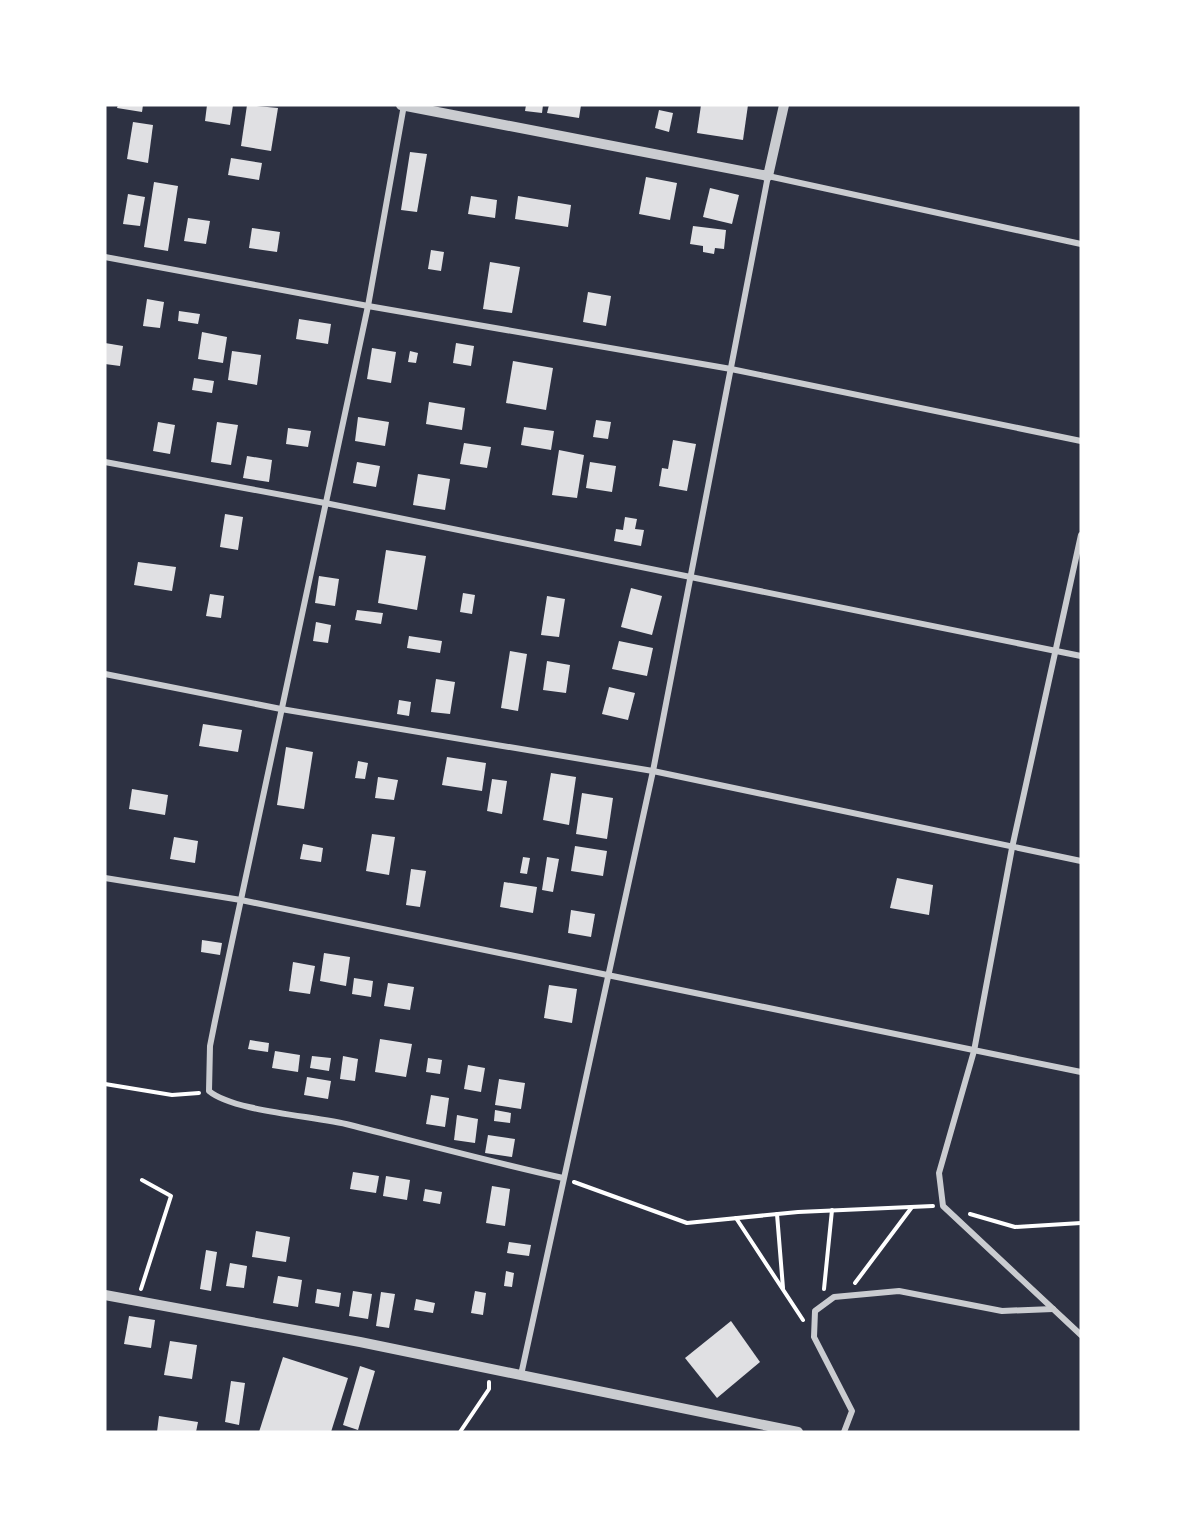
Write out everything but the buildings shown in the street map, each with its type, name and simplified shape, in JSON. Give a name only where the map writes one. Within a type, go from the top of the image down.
[{"type":"street","points":[[563,1178],[396,1138],[348,1124],[307,1119],[225,1100],[209,1091],[210,1046],[368,306],[403,105],[768,176],[1081,244]]},
{"type":"street","points":[[521,1375],[653,771],[768,176],[784,105]]},
{"type":"street","points":[[105,257],[368,306],[731,369],[1081,441]]},
{"type":"street","points":[[105,462],[325,503],[1081,656]]},
{"type":"street","points":[[1081,535],[1012,848],[974,1052],[939,1173],[943,1206],[1081,1335]]},
{"type":"street","points":[[105,674],[281,709],[653,771],[1081,861]]},
{"type":"street","points":[[105,878],[241,900],[974,1052],[1081,1072]]},
{"type":"street","points":[[844,1432],[852,1411],[814,1337],[815,1311],[834,1297],[898,1291],[1002,1311],[1053,1309]]},
{"type":"street","points":[[105,1296],[490,1368],[798,1432]]},
{"type":"path","points":[[105,1084],[172,1095],[209,1091]]},
{"type":"path","points":[[563,1178],[687,1223],[832,1210],[943,1206],[1015,1227],[1081,1223]]},
{"type":"path","points":[[137,1301],[171,1196],[142,1180]]},
{"type":"path","points":[[846,1296],[912,1207]]},
{"type":"path","points":[[823,1306],[832,1210]]},
{"type":"path","points":[[777,1214],[783,1291]]},
{"type":"path","points":[[736,1218],[814,1337]]},
{"type":"path","points":[[460,1432],[489,1389],[490,1368]]}]
